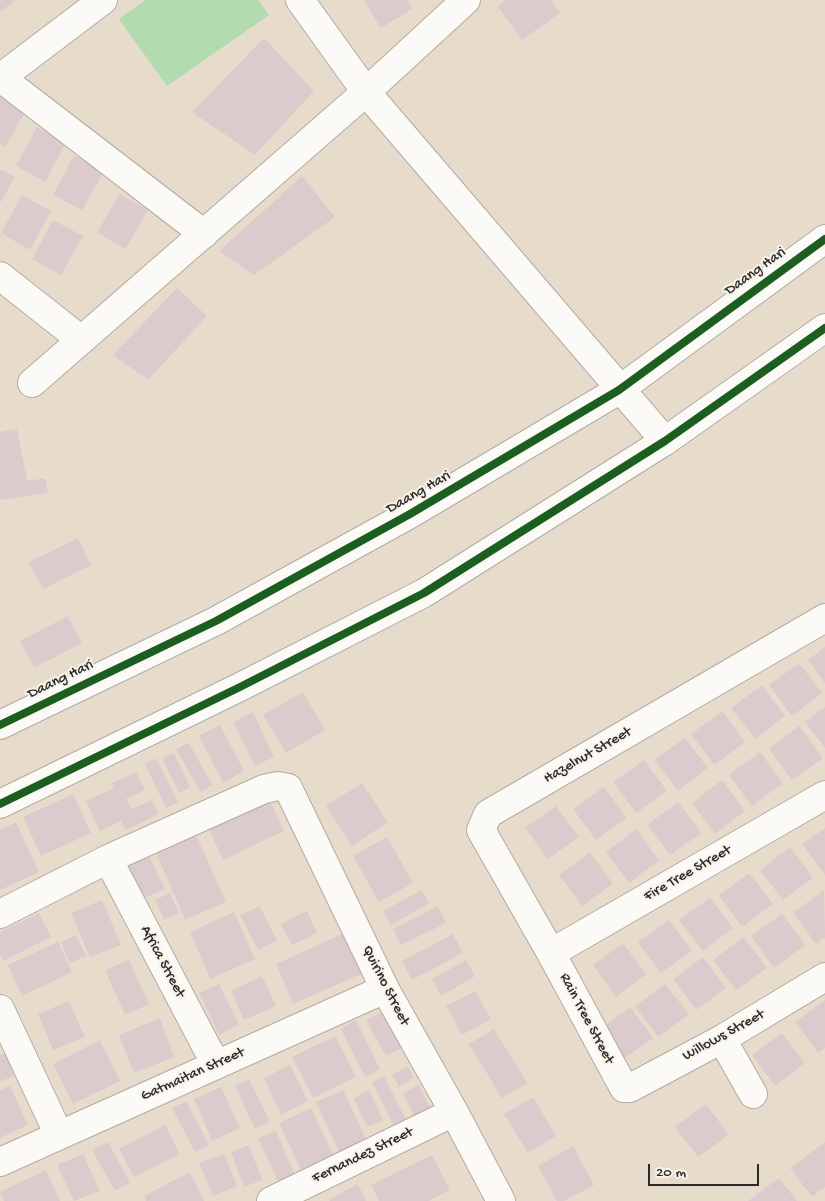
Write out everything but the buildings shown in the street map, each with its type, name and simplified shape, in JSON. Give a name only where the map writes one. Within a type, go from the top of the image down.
[{"type":"street","points":[[103,0],[0,78],[204,234]]},
{"type":"street","points":[[300,0],[366,92],[619,390],[665,441]]},
{"type":"street","points":[[32,383],[80,339],[204,234],[366,92],[466,0]]},
{"type":"street","name":"Daang Hari","points":[[0,725],[216,621],[410,514],[619,390],[825,239]]},
{"type":"street","points":[[0,276],[80,339]]},
{"type":"street","points":[[0,804],[240,687],[424,593],[665,441],[825,328]]},
{"type":"street","name":"Hazelnut Street","points":[[551,953],[484,837],[481,830],[488,814],[825,618]]},
{"type":"street","name":"Quirino Street","points":[[108,859],[264,789],[278,786],[288,788],[385,989],[501,1201]]},
{"type":"street","name":"Fire Tree Street","points":[[551,953],[825,795]]},
{"type":"street","points":[[0,914],[108,859]]},
{"type":"street","name":"Africa Street","points":[[108,859],[216,1064]]},
{"type":"street","name":"Rain Tree Street","points":[[551,953],[622,1085]]},
{"type":"street","name":"Willows Street","points":[[622,1085],[627,1089],[630,1088],[722,1038],[825,977]]},
{"type":"street","name":"Gatmaitan Street","points":[[0,1162],[385,989]]},
{"type":"street","points":[[0,1009],[59,1135]]},
{"type":"street","points":[[722,1038],[753,1094]]},
{"type":"street","name":"Fernandez Street","points":[[271,1201],[454,1112]]},
{"type":"green space","points":[[146,0],[258,0],[269,15],[167,86],[119,19]]},
{"type":"cycle path","points":[[0,725],[216,621],[410,514],[619,390],[825,239]]},
{"type":"cycle path","points":[[0,804],[240,687],[424,593],[665,441],[825,328]]}]
